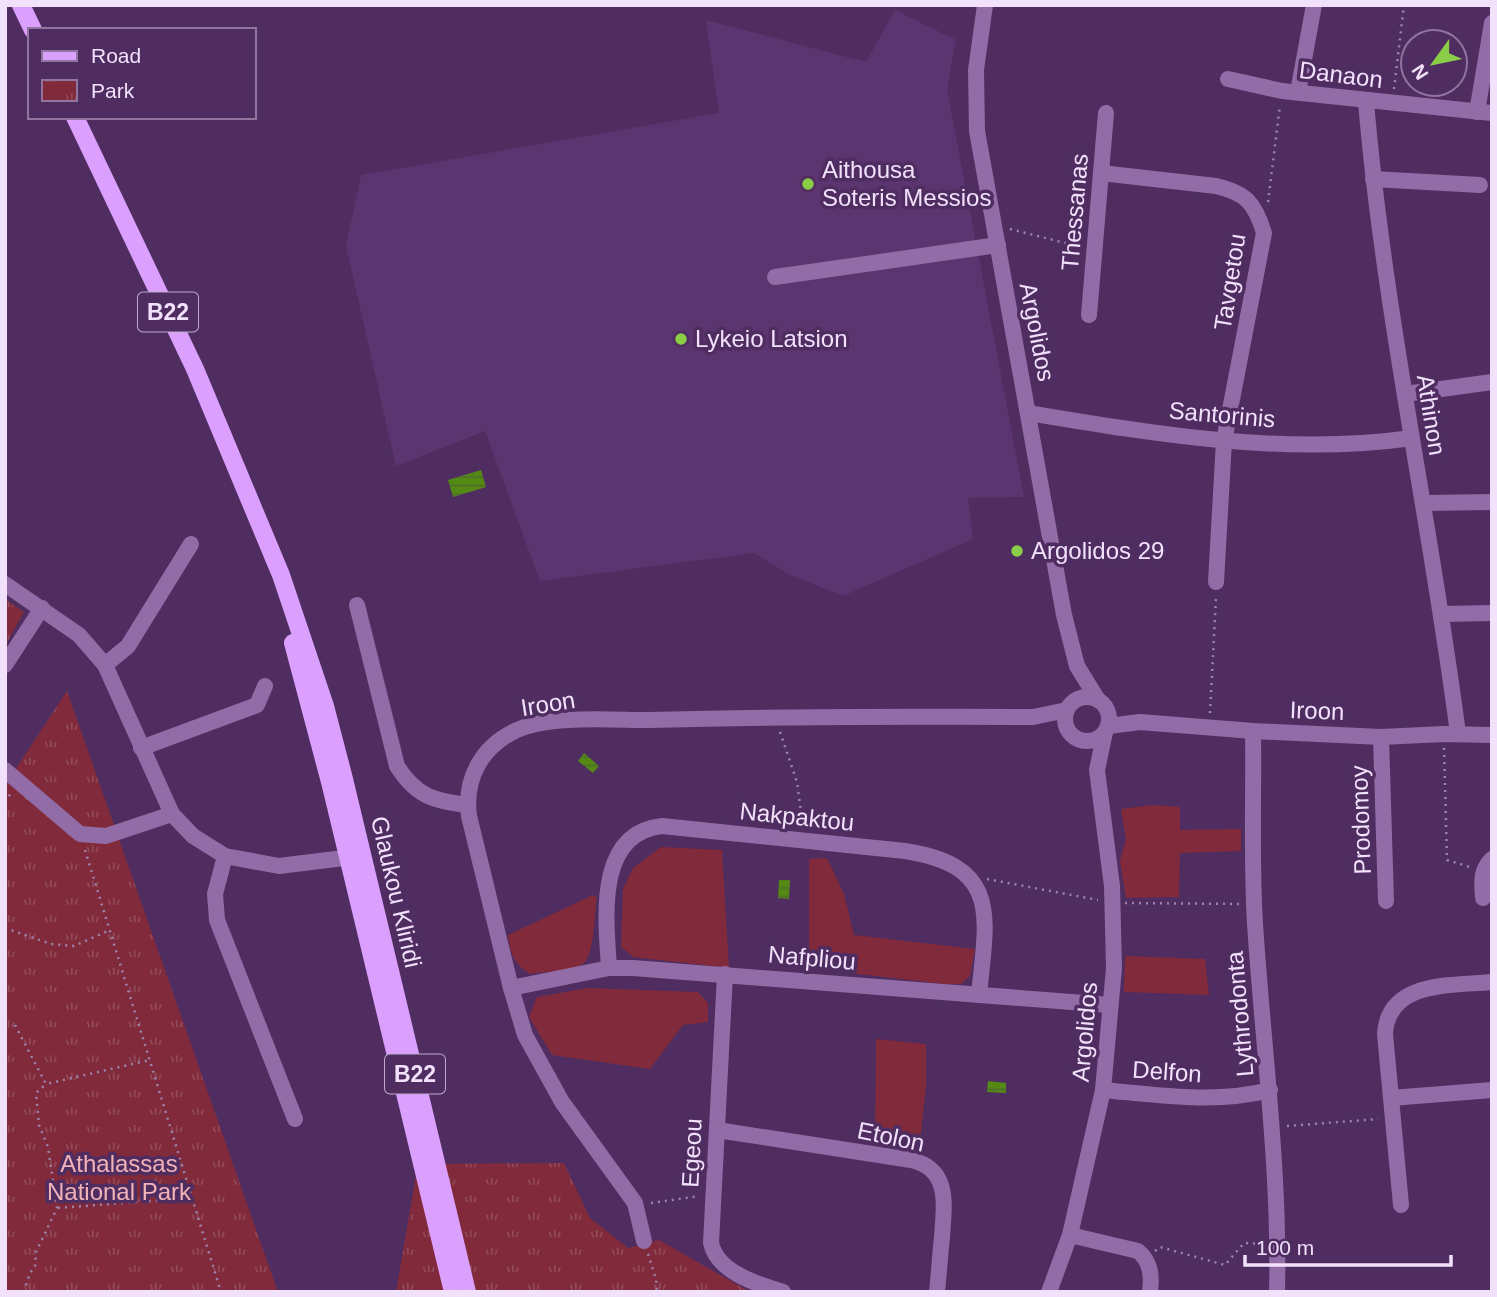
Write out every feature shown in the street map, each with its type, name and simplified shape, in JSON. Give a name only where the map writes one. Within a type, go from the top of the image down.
[{"type":"main road","points":[[21,5],[32,28]]},
{"type":"main road","name":"Glaukou Kliridi","points":[[76,119],[195,369],[254,510],[355,857],[467,1292]]},
{"type":"main road","name":"Glaukou Kliridi","points":[[355,857],[453,1292]]},
{"type":"street","name":"Argolidos","points":[[985,5],[975,70],[975,111],[994,225],[1057,581],[1077,666],[1104,717],[1097,770],[1112,886],[1114,968],[1103,1090],[1070,1235],[1049,1292]]},
{"type":"street","points":[[1290,92],[1314,5]]},
{"type":"street","points":[[1484,113],[1492,23]]},
{"type":"street","name":"Danaon","points":[[1228,79],[1290,92],[1484,113]]},
{"type":"street","name":"Athinon","points":[[1366,102],[1386,281],[1443,614],[1451,734]]},
{"type":"street","name":"Thessanas","points":[[1089,315],[1106,113]]},
{"type":"street","name":"Tavgetou","points":[[1101,173],[1223,188],[1245,197],[1259,216],[1264,233],[1224,440],[1216,582]]},
{"type":"street","points":[[1373,179],[1480,184]]},
{"type":"street","points":[[775,277],[998,245]]},
{"type":"street","points":[[1405,394],[1492,382]]},
{"type":"street","name":"Santorinis","points":[[1029,412],[1224,440],[1344,444],[1412,438]]},
{"type":"street","points":[[1423,503],[1492,502]]},
{"type":"street","points":[[105,665],[128,646],[191,544]]},
{"type":"street","points":[[5,584],[79,635],[105,665],[172,814],[193,836],[225,856],[279,866],[355,857]]},
{"type":"street","points":[[357,605],[397,766],[406,780],[421,793],[442,802],[468,805]]},
{"type":"street","points":[[5,665],[42,608]]},
{"type":"street","points":[[1443,614],[1492,612]]},
{"type":"street","name":"Argolidos","points":[[1072,705],[1077,666]]},
{"type":"street","points":[[141,748],[257,705],[265,687]]},
{"type":"street","points":[[1091,698],[1104,717],[1093,740],[1074,735],[1065,717],[1072,705],[1091,698]]},
{"type":"street","name":"Iroon","points":[[644,1241],[636,1205],[569,1112],[525,1035],[473,837],[468,805],[471,779],[485,753],[507,736],[528,726],[551,722],[1033,717],[1072,705]]},
{"type":"street","name":"Iroon","points":[[1033,717],[1074,735]]},
{"type":"street","name":"Iroon","points":[[1104,717],[1254,731],[1381,737],[1492,735]]},
{"type":"street","name":"Lythrodonta","points":[[1254,731],[1255,923],[1270,1090],[1279,1244],[1277,1292]]},
{"type":"street","name":"Argolidos","points":[[1074,735],[1097,770]]},
{"type":"street","name":"Prodomoy","points":[[1381,737],[1386,901]]},
{"type":"street","points":[[5,771],[80,834],[107,835],[172,814]]},
{"type":"street","name":"Nakpaktou","points":[[609,968],[607,915],[611,870],[620,850],[634,834],[647,828],[662,826],[922,854],[940,860],[966,875],[979,892],[985,913],[979,995]]},
{"type":"street","points":[[225,856],[215,894],[217,920],[295,1119]]},
{"type":"street","points":[[1483,898],[1488,865]]},
{"type":"street","name":"Nafpliou","points":[[511,988],[609,968],[725,974],[1111,1005]]},
{"type":"street","name":"Egeou","points":[[725,974],[710,1243],[716,1259],[741,1275],[783,1292]]},
{"type":"street","points":[[1401,1205],[1385,1034],[1387,1017],[1404,997],[1419,990],[1492,982]]},
{"type":"street","name":"Delfon","points":[[1103,1090],[1185,1098],[1239,1097],[1270,1090]]},
{"type":"street","points":[[1391,1098],[1492,1090]]},
{"type":"street","name":"Etolon","points":[[717,1130],[911,1160],[930,1168],[941,1184],[945,1200],[937,1292]]},
{"type":"street","points":[[1070,1235],[1133,1250],[1144,1258],[1152,1275],[1150,1292]]},
{"type":"path","points":[[1392,104],[1404,5]]},
{"type":"path","points":[[1268,207],[1290,92]]},
{"type":"path","points":[[994,225],[1095,251]]},
{"type":"path","points":[[1210,727],[1216,582]]},
{"type":"path","points":[[775,718],[797,782],[805,841]]},
{"type":"path","points":[[1451,734],[1447,860],[1488,865]]},
{"type":"path","points":[[80,834],[220,1291],[214,1292]]},
{"type":"path","points":[[5,928],[51,944],[74,946],[110,930]]},
{"type":"path","points":[[15,1025],[46,1084]]},
{"type":"path","points":[[24,1292],[35,1266],[36,1252],[57,1208],[48,1147],[39,1125],[36,1093],[46,1084],[150,1060]]},
{"type":"path","points":[[1272,1127],[1392,1118]]},
{"type":"path","points":[[636,1205],[713,1194]]},
{"type":"path","points":[[57,1208],[177,1199]]},
{"type":"path","points":[[644,1241],[656,1279],[657,1292]]},
{"type":"path","points":[[1144,1258],[1160,1247],[1225,1265],[1244,1243],[1279,1244]]},
{"type":"shaded area","name":"Lykeio Latsion","points":[[895,10],[956,40],[947,89],[1024,497],[968,498],[973,539],[843,596],[790,575],[754,553],[540,581],[485,431],[396,466],[346,246],[361,175],[719,113],[706,20],[866,62]]},
{"type":"shaded area","points":[[481,470],[486,487],[453,497],[448,480]]},
{"type":"shaded area","points":[[584,753],[599,766],[593,773],[578,761]]},
{"type":"shaded area","points":[[779,880],[790,880],[789,899],[778,898]]},
{"type":"shaded area","points":[[988,1081],[1006,1083],[1006,1093],[987,1092]]},
{"type":"green space","points":[[5,599],[24,612],[5,646]]},
{"type":"green space","name":"Athalassas National Park","points":[[67,691],[278,1292],[5,1292],[5,785]]},
{"type":"green space","points":[[1153,805],[1180,807],[1180,830],[1241,829],[1241,851],[1180,853],[1179,897],[1126,898],[1120,861],[1126,839],[1121,809]]},
{"type":"green space","points":[[661,847],[722,850],[729,968],[633,957],[621,947],[623,889],[633,868]]},
{"type":"green space","points":[[827,858],[844,894],[854,935],[975,949],[970,976],[961,984],[943,984],[851,973],[832,958],[809,956],[809,859]]},
{"type":"green space","points":[[593,895],[597,898],[594,932],[588,958],[584,963],[566,969],[530,974],[520,966],[512,953],[508,935]]},
{"type":"green space","points":[[1125,956],[1205,959],[1209,995],[1124,992]]},
{"type":"green space","points":[[588,988],[698,992],[708,1003],[708,1022],[683,1025],[650,1069],[552,1055],[529,1017],[537,997]]},
{"type":"green space","points":[[876,1039],[926,1044],[926,1087],[919,1151],[875,1144]]},
{"type":"green space","points":[[564,1163],[590,1218],[628,1248],[659,1240],[750,1292],[396,1292],[418,1164]]},
{"type":"place","name":"Aithousa Soteris Messios","points":[[808,184]]},
{"type":"place","name":"Lykeio Latsion","points":[[681,339]]},
{"type":"place","name":"Argolidos 29","points":[[1017,551]]}]
